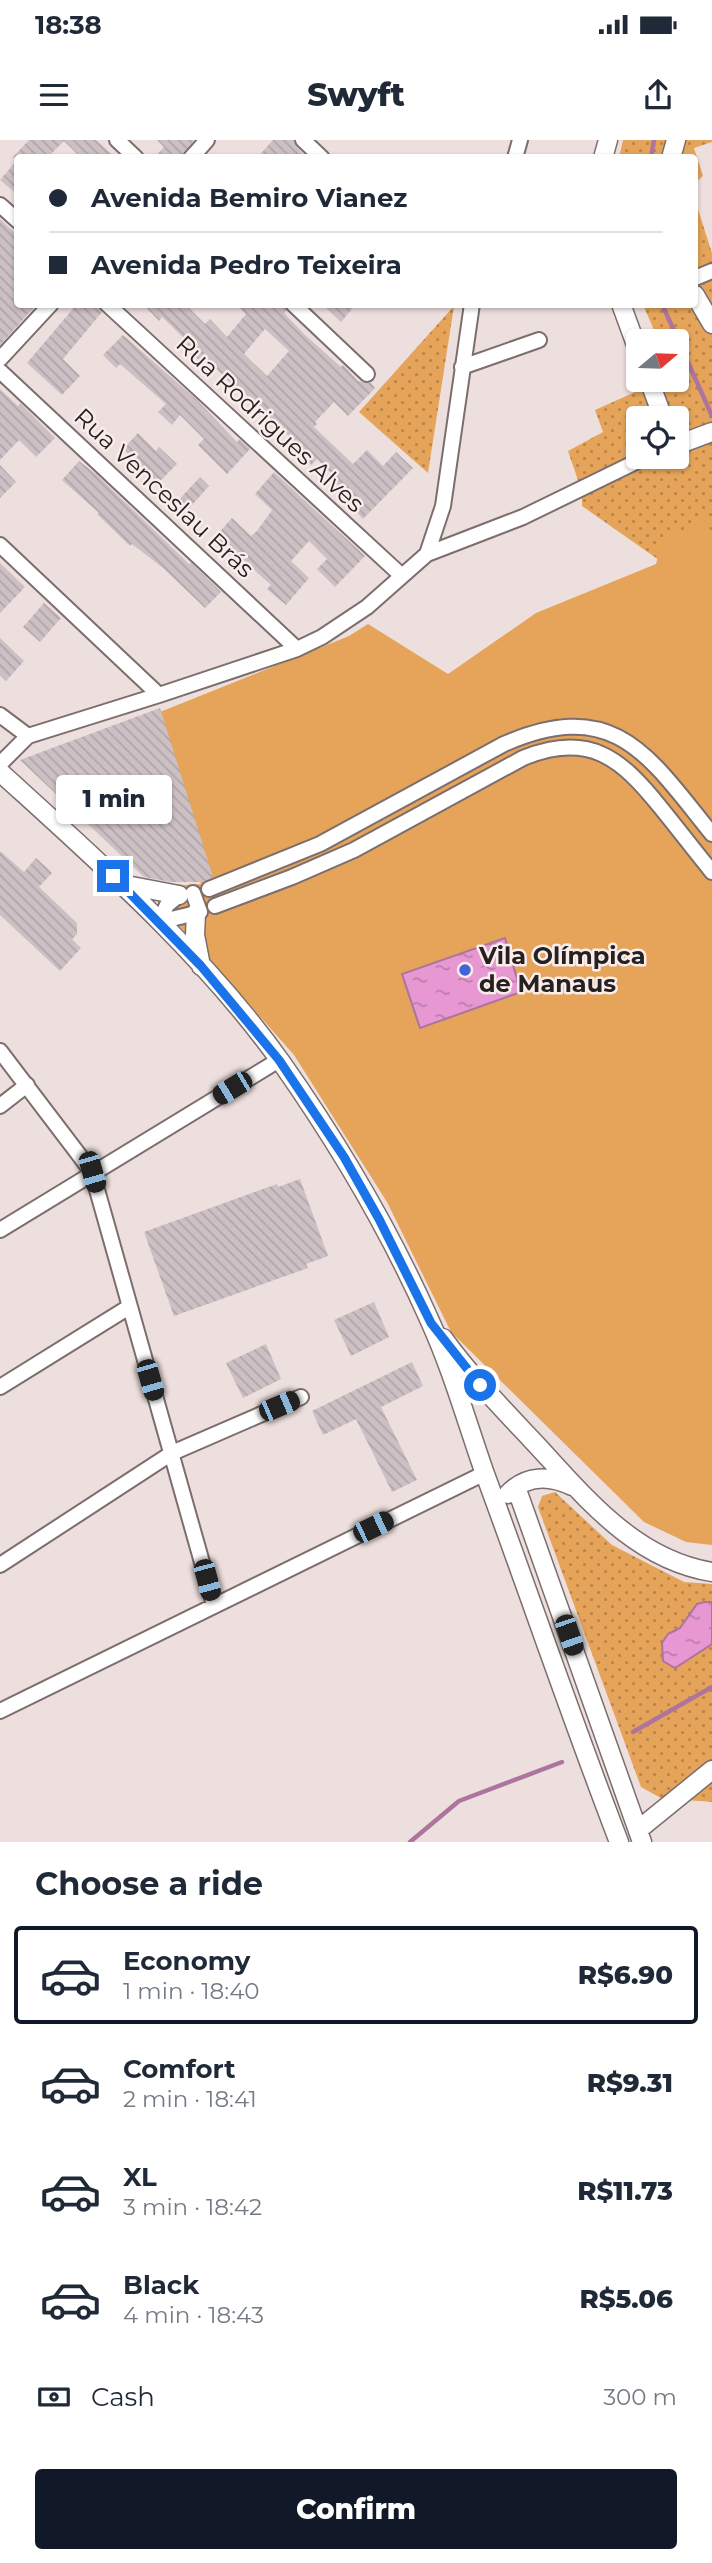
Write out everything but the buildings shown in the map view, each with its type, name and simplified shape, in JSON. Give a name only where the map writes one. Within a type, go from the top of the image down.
[{"type":"street","points":[[117,140],[132,154]]},
{"type":"street","points":[[195,154],[207,140]]},
{"type":"street","points":[[303,140],[318,154]]},
{"type":"street","points":[[0,205],[14,217]]},
{"type":"street","points":[[698,300],[712,324]]},
{"type":"street","points":[[0,359],[47,308]]},
{"type":"street","name":"Rua Rodrigues Alves","points":[[111,308],[402,576]]},
{"type":"street","points":[[297,308],[367,374]]},
{"type":"street","points":[[427,554],[443,506],[471,308]]},
{"type":"street","points":[[622,308],[630,329]]},
{"type":"street","points":[[462,367],[538,340]]},
{"type":"street","name":"Rua Venceslau Brás","points":[[0,372],[297,649]]},
{"type":"street","points":[[689,441],[712,432]]},
{"type":"street","points":[[0,764],[28,736],[297,649],[346,623],[427,554],[523,517],[626,467]]},
{"type":"street","points":[[0,545],[159,695]]},
{"type":"street","points":[[0,715],[28,736]]},
{"type":"street","points":[[209,889],[320,845],[504,744],[528,733],[553,727],[584,727],[616,735],[640,750],[663,773],[712,834]]},
{"type":"street","points":[[215,906],[330,861],[434,808],[523,758],[553,748],[585,748],[606,755],[626,768],[712,872]]},
{"type":"street","points":[[0,772],[121,884],[201,966],[279,1060],[344,1157],[431,1323],[619,1842]]},
{"type":"street","points":[[674,824],[693,810]]},
{"type":"street","points":[[320,845],[330,861]]},
{"type":"street","points":[[121,884],[186,894],[198,912],[195,935],[201,966]]},
{"type":"street","points":[[159,922],[167,905],[186,894]]},
{"type":"street","points":[[159,922],[198,912]]},
{"type":"street","points":[[0,1051],[92,1172],[214,1605]]},
{"type":"street","points":[[0,1230],[279,1060]]},
{"type":"street","points":[[0,1106],[27,1085]]},
{"type":"street","points":[[0,1387],[130,1307]]},
{"type":"street","points":[[431,1323],[480,1385],[578,1489],[629,1538],[681,1565],[712,1572]]},
{"type":"street","points":[[0,1565],[172,1453],[301,1397]]},
{"type":"street","points":[[0,1711],[485,1473]]},
{"type":"street","points":[[499,1512],[516,1487],[532,1480],[549,1478],[578,1489]]},
{"type":"street","points":[[516,1487],[640,1836],[712,1770]]},
{"type":"street","points":[[601,1794],[618,1803],[630,1804]]},
{"type":"shaded area","points":[[623,140],[712,140],[694,148],[696,154],[620,154]]},
{"type":"shaded area","points":[[698,160],[703,176],[698,180]]},
{"type":"shaded area","points":[[698,209],[712,253],[712,564],[679,574],[582,506],[582,492],[568,451],[603,432],[595,410],[635,392],[690,392],[690,329],[654,329],[644,308],[698,308]]},
{"type":"shaded area","points":[[452,308],[454,308],[428,473],[359,412]]},
{"type":"shaded area","name":"Vila Olímpica de Manaus","points":[[704,519],[712,533],[712,1545],[686,1542],[644,1522],[451,1332],[387,1202],[294,1055],[140,881],[201,884],[150,716],[349,636],[368,624],[448,674],[536,613],[656,564],[662,541]]},
{"type":"shaded area","points":[[555,1492],[612,1545],[684,1582],[712,1584],[712,1802],[661,1798],[641,1787],[538,1507],[542,1496]]},
{"type":"water","points":[[505,938],[521,992],[420,1028],[402,974]]},
{"type":"water","points":[[712,1602],[712,1644],[675,1668],[663,1661],[662,1643],[668,1634],[680,1628],[697,1604]]},
{"type":"waterway","points":[[652,154],[654,140]]},
{"type":"waterway","points":[[664,308],[712,416]]},
{"type":"waterway","points":[[633,1732],[712,1687]]},
{"type":"waterway","points":[[410,1842],[459,1801],[562,1762]]},
{"type":"place","name":"Vila Olímpica de Manaus","points":[[465,970]]},
{"type":"route","points":[[113,876],[230,998],[279,1060],[344,1157],[379,1219],[431,1323],[480,1385]]}]
